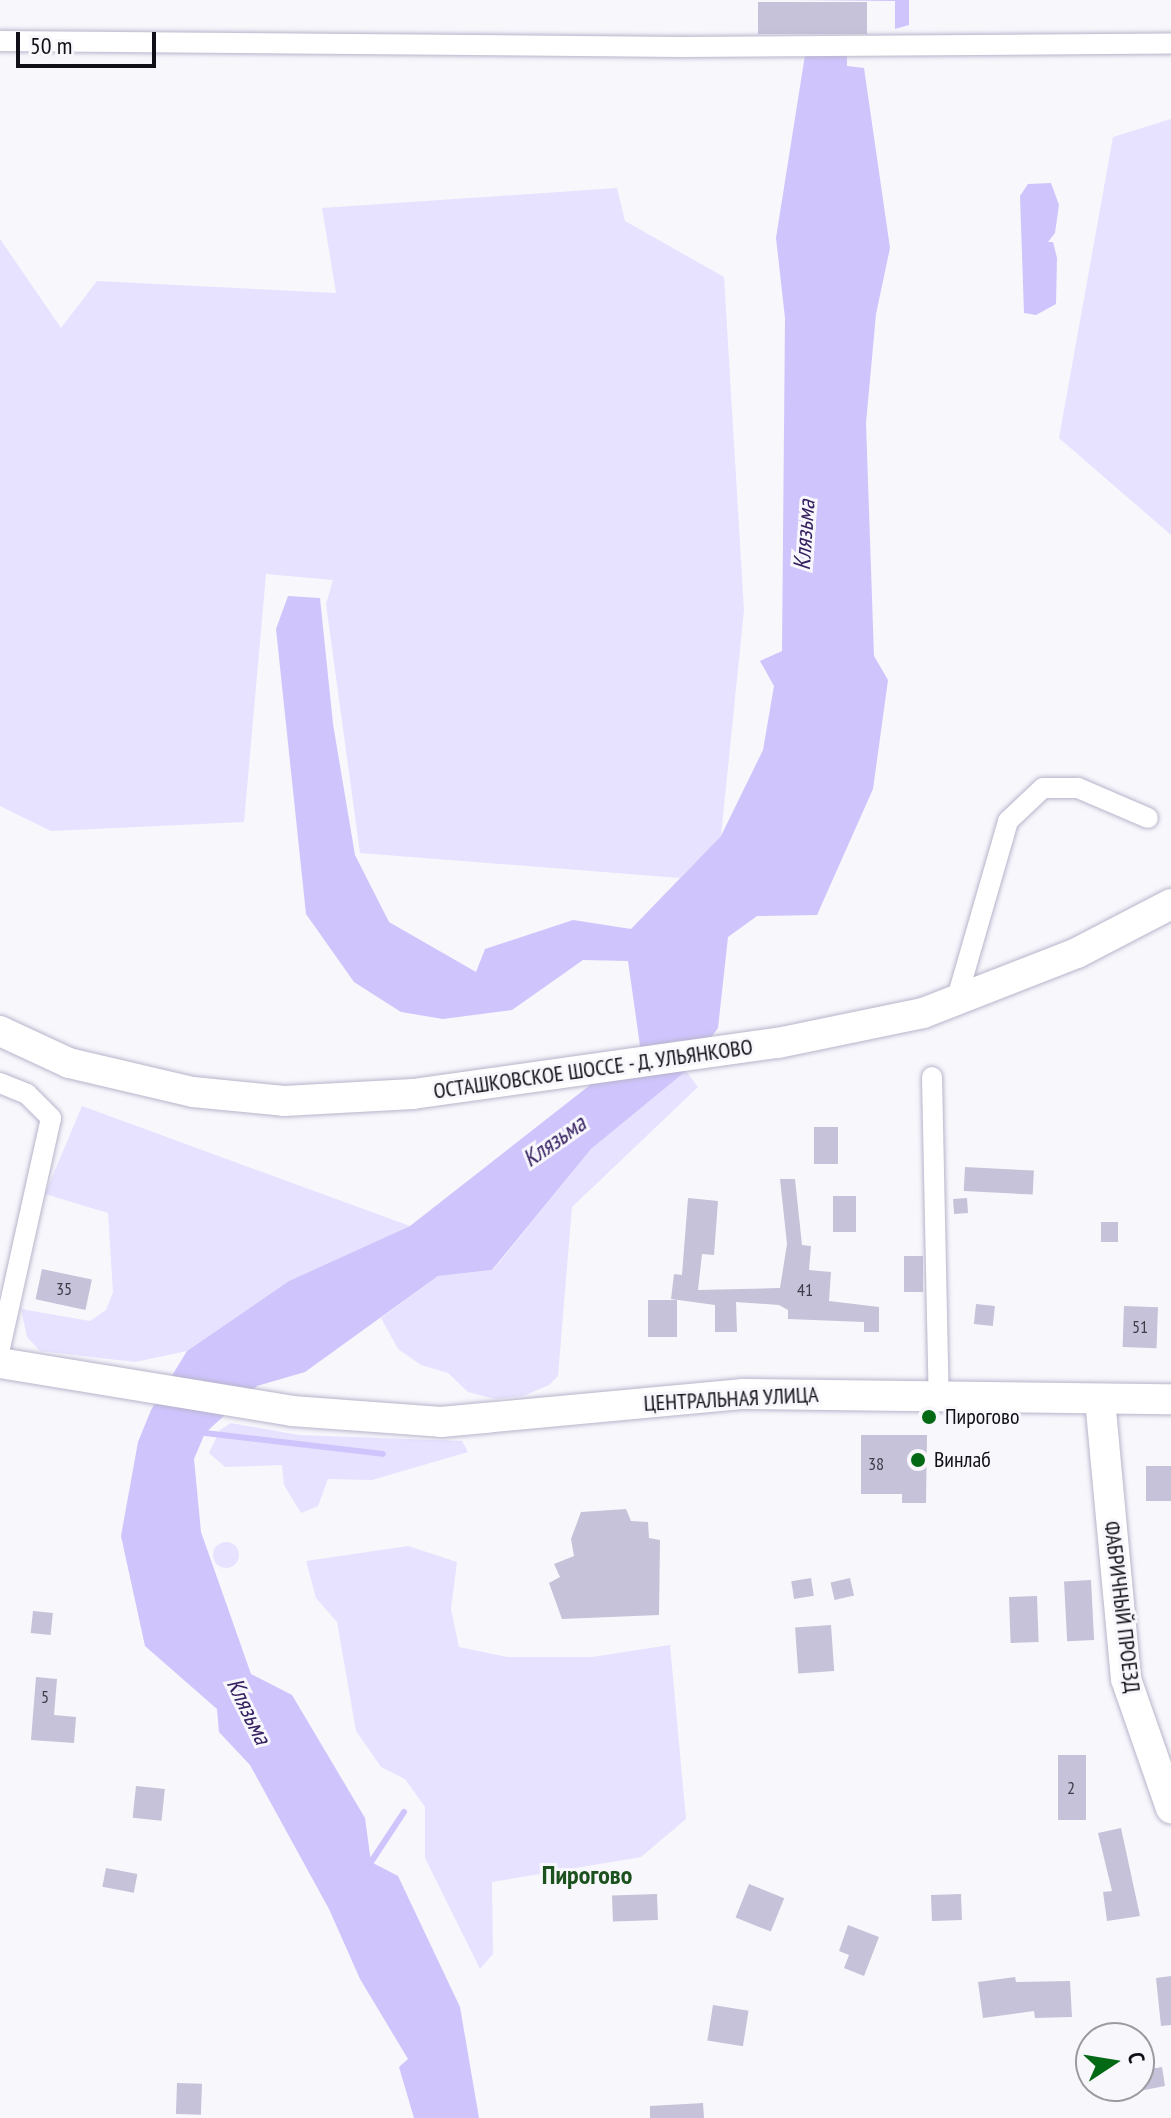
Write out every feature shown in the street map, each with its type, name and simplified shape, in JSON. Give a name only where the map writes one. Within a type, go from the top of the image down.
[{"type":"street","points":[[0,41],[681,47],[1171,44]]},
{"type":"street","points":[[955,1005],[1008,821],[1043,788],[1078,788],[1148,818]]},
{"type":"street","name":"ОСТАШКОВСКОЕ ШОССЕ - Д. УЛЬЯНКОВО","points":[[0,1031],[69,1063],[193,1092],[284,1101],[413,1094],[778,1043],[955,1005],[1077,953],[1171,904]]},
{"type":"street","points":[[932,1077],[939,1400]]},
{"type":"street","points":[[0,1083],[27,1094],[51,1118],[0,1348]]},
{"type":"street","name":"ЦЕНТРАЛЬНАЯ УЛИЦА","points":[[0,1363],[106,1384],[292,1411],[441,1422],[744,1394],[939,1400],[1171,1399]]},
{"type":"street","name":"ФАБРИЧНЫЙ ПРОЕЗД","points":[[1100,1399],[1126,1679],[1162,1760],[1171,1808]]},
{"type":"shaded area","points":[[1171,119],[1171,535],[1059,438],[1113,137]]},
{"type":"shaded area","points":[[617,188],[625,221],[724,277],[744,610],[721,836],[680,878],[360,853],[326,604],[333,580],[266,574],[244,822],[51,831],[0,806],[0,239],[61,328],[97,281],[336,293],[322,208]]},
{"type":"shaded area","points":[[686,1071],[698,1087],[572,1207],[558,1376],[549,1385],[523,1396],[495,1399],[468,1392],[448,1373],[421,1365],[398,1349],[381,1318],[438,1276],[493,1270],[591,1149]]},
{"type":"shaded area","points":[[82,1106],[410,1226],[289,1281],[187,1351],[135,1362],[40,1351],[27,1337],[21,1309],[90,1321],[106,1310],[113,1292],[108,1213],[45,1194]]},
{"type":"shaded area","points":[[231,1423],[299,1435],[462,1441],[468,1452],[372,1480],[328,1479],[318,1506],[301,1513],[284,1485],[282,1465],[225,1467],[209,1453],[220,1430]]},
{"type":"shaded area","points":[[226,1542],[235,1546],[239,1555],[235,1564],[226,1568],[217,1564],[213,1555],[217,1546]]},
{"type":"shaded area","points":[[408,1546],[457,1562],[451,1609],[459,1647],[507,1657],[592,1657],[670,1645],[686,1819],[641,1857],[492,1882],[493,1954],[480,1969],[425,1858],[425,1807],[405,1779],[381,1767],[356,1731],[337,1622],[316,1598],[306,1561]]},
{"type":"water","points":[[790,0],[909,0],[909,25],[895,29],[895,1]]},
{"type":"water","name":"Клязьма","points":[[805,55],[847,55],[847,66],[864,68],[890,248],[876,314],[866,423],[874,656],[888,680],[873,789],[817,915],[757,916],[728,937],[718,1028],[686,1071],[591,1149],[492,1270],[438,1276],[305,1372],[257,1386],[205,1433],[194,1459],[201,1532],[251,1674],[292,1695],[365,1818],[371,1862],[398,1876],[460,2007],[479,2118],[414,2118],[399,2067],[408,2059],[360,1979],[329,1909],[250,1765],[219,1732],[217,1709],[145,1646],[121,1536],[138,1442],[151,1410],[187,1351],[289,1281],[410,1226],[640,1046],[628,961],[583,960],[512,1010],[443,1019],[401,1012],[354,982],[306,914],[276,629],[288,596],[320,598],[333,724],[355,855],[389,922],[476,972],[485,949],[573,920],[631,929],[721,836],[763,750],[774,686],[760,661],[782,651],[785,318],[776,238]]},
{"type":"water","points":[[1051,183],[1059,205],[1055,233],[1048,242],[1053,242],[1057,258],[1056,304],[1036,315],[1024,313],[1020,196],[1028,184]]},
{"type":"building","points":[[758,2],[867,2],[867,34],[758,34]]},
{"type":"building","points":[[814,1127],[838,1127],[838,1164],[814,1164]]},
{"type":"building","points":[[965,1167],[1034,1171],[1033,1195],[964,1191]]},
{"type":"building","points":[[780,1179],[795,1179],[802,1245],[811,1246],[809,1270],[831,1272],[829,1301],[879,1307],[879,1332],[864,1332],[864,1322],[788,1319],[788,1310],[779,1305],[736,1302],[737,1332],[715,1332],[715,1305],[671,1299],[674,1274],[682,1275],[688,1198],[718,1201],[714,1255],[702,1254],[698,1290],[780,1288],[787,1244]]},
{"type":"building","points":[[833,1196],[856,1196],[856,1232],[833,1232]]},
{"type":"building","points":[[967,1198],[968,1213],[954,1214],[953,1199]]},
{"type":"building","points":[[1101,1222],[1118,1222],[1118,1242],[1101,1242]]},
{"type":"building","points":[[904,1256],[923,1256],[923,1292],[904,1292]]},
{"type":"building","points":[[42,1269],[92,1280],[85,1310],[36,1299]]},
{"type":"building","points":[[648,1300],[677,1300],[677,1337],[648,1337]]},
{"type":"building","points":[[976,1304],[995,1306],[993,1326],[974,1324]]},
{"type":"building","points":[[1124,1306],[1158,1307],[1157,1348],[1123,1347]]},
{"type":"building","points":[[861,1435],[927,1435],[926,1503],[902,1503],[902,1494],[861,1494]]},
{"type":"building","points":[[1146,1466],[1171,1466],[1171,1501],[1146,1501]]},
{"type":"building","points":[[626,1509],[631,1521],[648,1522],[649,1538],[660,1540],[659,1615],[562,1619],[549,1583],[560,1577],[554,1564],[574,1556],[571,1539],[581,1512]]},
{"type":"building","points":[[811,1578],[814,1596],[794,1599],[791,1581]]},
{"type":"building","points":[[850,1578],[854,1596],[835,1600],[831,1582]]},
{"type":"building","points":[[1091,1580],[1094,1640],[1067,1641],[1064,1581]]},
{"type":"building","points":[[1037,1596],[1039,1642],[1011,1643],[1009,1597]]},
{"type":"building","points":[[33,1611],[53,1613],[51,1635],[31,1633]]},
{"type":"building","points":[[831,1625],[834,1671],[798,1673],[795,1628]]},
{"type":"building","points":[[36,1677],[57,1679],[54,1715],[76,1717],[74,1743],[31,1740]]},
{"type":"building","points":[[1058,1755],[1086,1755],[1086,1820],[1058,1820]]},
{"type":"building","points":[[136,1786],[165,1789],[161,1821],[133,1818]]},
{"type":"building","points":[[1121,1828],[1140,1916],[1107,1921],[1103,1892],[1112,1891],[1098,1833]]},
{"type":"building","points":[[106,1868],[137,1874],[134,1893],[102,1887]]},
{"type":"building","points":[[749,1884],[784,1898],[771,1932],[736,1917]]},
{"type":"building","points":[[657,1894],[658,1920],[613,1922],[612,1896]]},
{"type":"building","points":[[961,1894],[962,1920],[932,1921],[931,1895]]},
{"type":"building","points":[[848,1925],[879,1937],[864,1976],[844,1968],[849,1955],[839,1951]]},
{"type":"building","points":[[1171,1976],[1171,2025],[1161,2026],[1156,1978]]},
{"type":"building","points":[[1015,1977],[1016,1982],[1070,1981],[1072,2017],[1035,2018],[1034,2011],[983,2018],[978,1982]]},
{"type":"building","points":[[713,2005],[749,2011],[743,2046],[707,2041]]},
{"type":"building","points":[[1162,2067],[1165,2086],[1155,2088],[1155,2068]]},
{"type":"building","points":[[177,2083],[202,2084],[201,2115],[176,2114]]},
{"type":"building","points":[[703,2103],[704,2118],[650,2118],[650,2106]]},
{"type":"waterway","points":[[205,1433],[383,1454]]},
{"type":"waterway","points":[[371,1862],[404,1812]]},
{"type":"place","name":"Пирогово","points":[[929,1417]]},
{"type":"place","name":"Винлаб","points":[[918,1460]]},
{"type":"district","name":"Пирогово","points":[[587,1875]]}]
